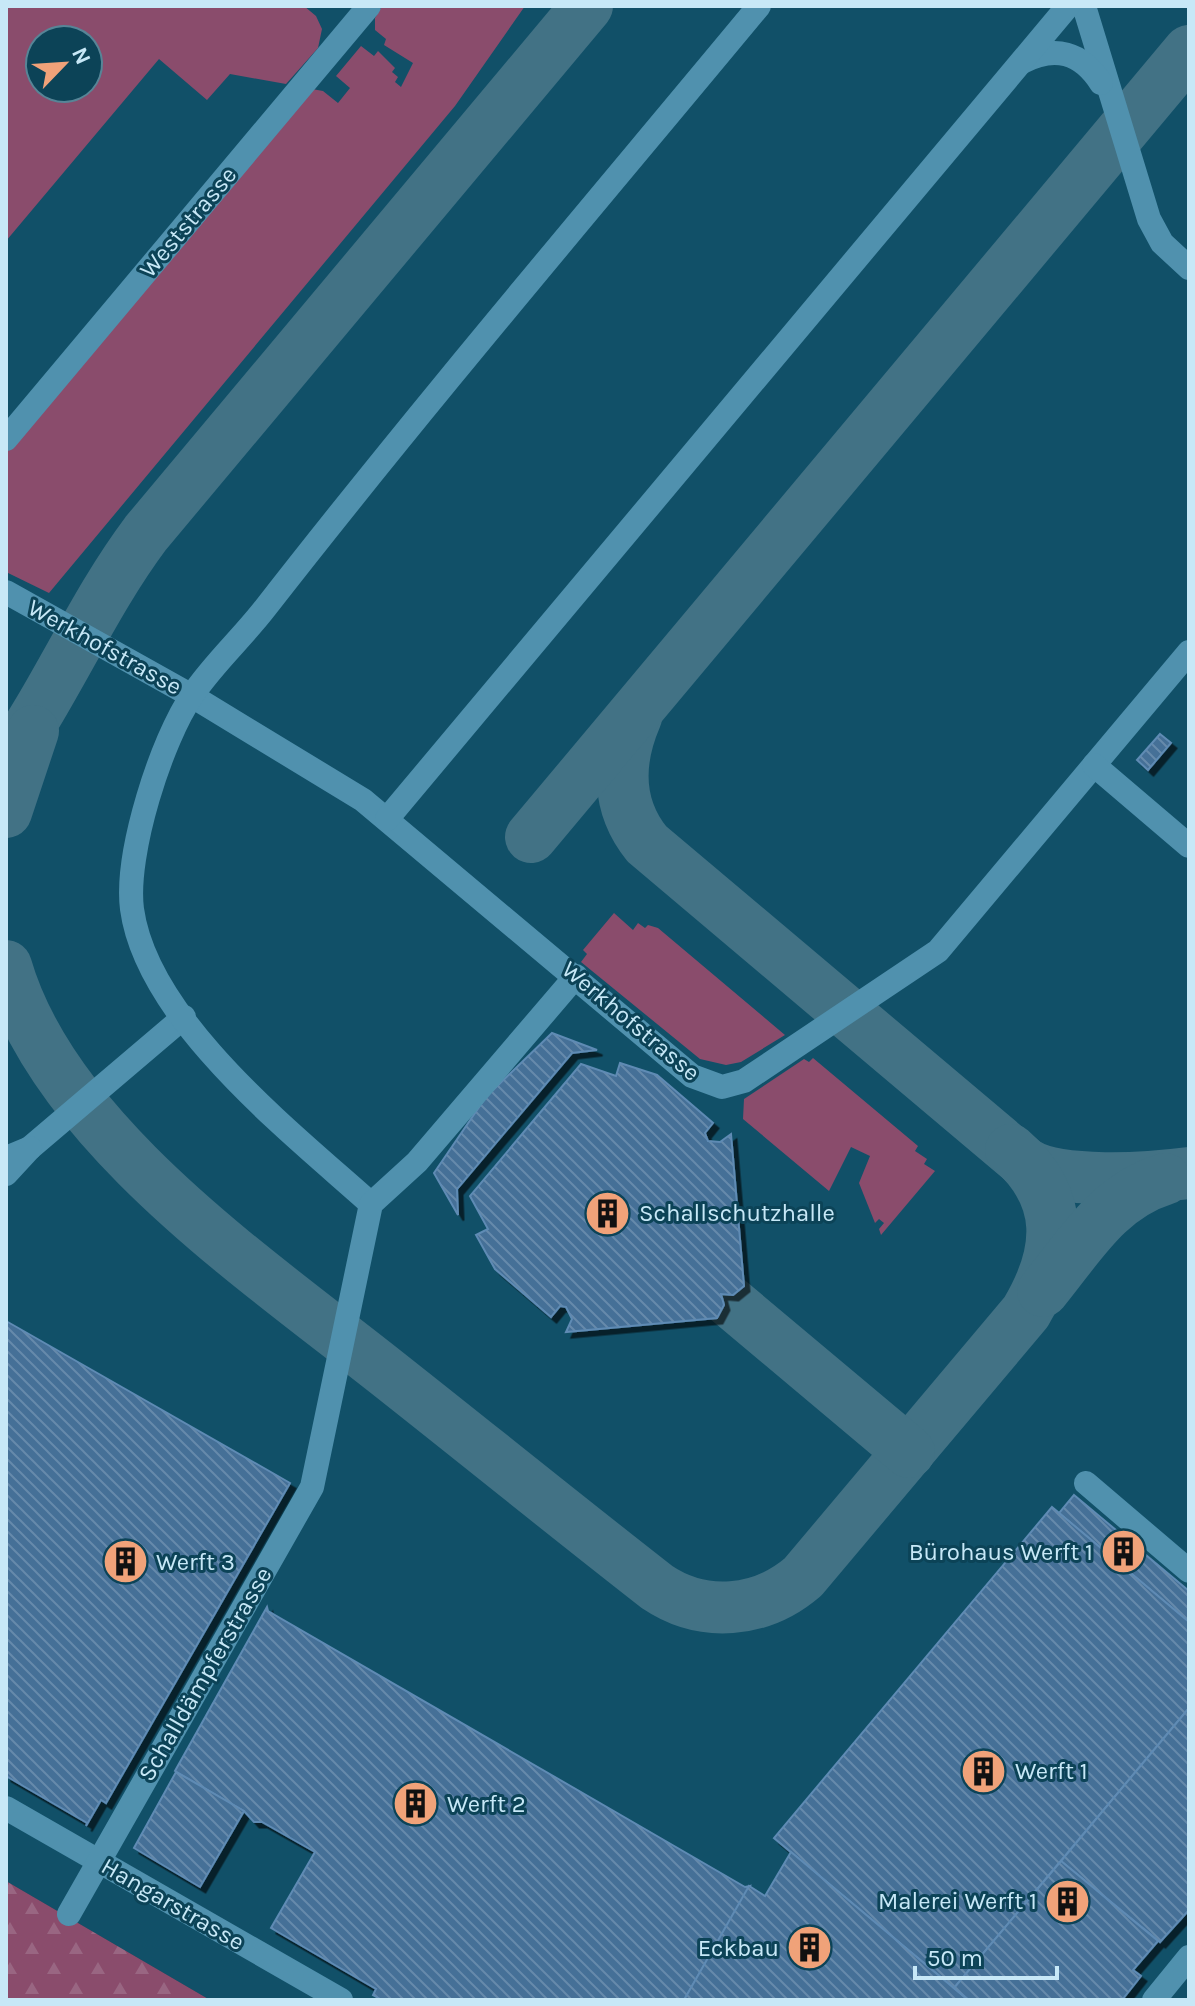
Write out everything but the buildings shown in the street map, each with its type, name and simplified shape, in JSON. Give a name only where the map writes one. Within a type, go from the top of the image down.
[{"type":"lane","name":"Weststrasse","points":[[6,439],[369,6]]},
{"type":"lane","points":[[576,976],[417,1162],[371,1204],[265,1110],[184,1017],[146,954],[132,912],[136,847],[162,758],[192,696],[264,610],[335,515],[759,6]]},
{"type":"lane","points":[[387,819],[1068,6]]},
{"type":"lane","points":[[1084,6],[1149,219],[1162,243],[1189,268]]},
{"type":"lane","points":[[1022,62],[1045,52],[1072,55],[1089,65],[1112,99]]},
{"type":"lane","name":"Werkhofstrasse","points":[[6,592],[192,696],[335,782],[387,819],[692,1076],[712,1086],[734,1085],[938,951],[1189,652]]},
{"type":"lane","points":[[1094,765],[1189,846]]},
{"type":"lane","points":[[6,1174],[30,1148],[184,1017]]},
{"type":"lane","points":[[6,1158],[30,1148]]},
{"type":"lane","name":"Schalldämpferstrasse","points":[[69,1914],[312,1487],[371,1204]]},
{"type":"lane","points":[[1086,1483],[1189,1571]]},
{"type":"lane","name":"Hangarstrasse","points":[[6,1808],[341,2000]]},
{"type":"lane","points":[[1154,2000],[1189,1957]]},
{"type":"shaded area","points":[[6,6],[1189,6],[1189,2000],[210,2000],[6,1881]]},
{"type":"green space","points":[[6,6],[304,6],[316,16],[322,29],[318,48],[286,84],[230,74],[207,100],[159,59],[6,241]]},
{"type":"green space","points":[[382,6],[525,6],[455,106],[49,593],[6,572],[6,452],[312,89],[323,91],[338,103],[350,88],[336,76],[361,46],[374,56],[378,51],[395,68],[392,72],[398,77],[395,82],[401,87],[413,63],[384,45],[386,39],[375,30],[375,18]]},
{"type":"green space","points":[[614,913],[633,930],[638,923],[645,928],[648,925],[658,928],[785,1035],[741,1062],[726,1065],[700,1059],[581,962],[587,954],[583,950]]},
{"type":"green space","points":[[813,1058],[918,1146],[915,1151],[927,1159],[924,1164],[935,1171],[881,1235],[879,1229],[884,1223],[879,1219],[875,1223],[859,1183],[870,1156],[851,1147],[829,1191],[743,1119],[744,1099],[804,1059],[809,1062]]},
{"type":"green space","points":[[6,1881],[210,2000],[6,2000]]},
{"type":"taxiway","points":[[6,762],[146,533],[587,6]]},
{"type":"taxiway","points":[[531,837],[1189,51]]},
{"type":"taxiway","points":[[636,717],[625,750],[623,783],[630,814],[647,844],[1025,1163],[1059,1175],[1081,1177],[1129,1178],[1189,1173]]},
{"type":"taxiway","points":[[6,812],[33,731]]},
{"type":"taxiway","points":[[6,966],[31,1027],[67,1085],[113,1140],[165,1192],[278,1288],[657,1587],[693,1604],[712,1607],[750,1604],[787,1589],[803,1577],[1026,1312],[1046,1269],[1052,1227],[1049,1207],[1041,1187],[1029,1168],[1011,1150]]},
{"type":"taxiway","points":[[1043,1291],[1111,1210],[1145,1187],[1165,1179]]},
{"type":"taxiway","points":[[666,1248],[909,1452]]},
{"type":"place","name":"Schallschutzhalle","points":[[608,1213]]},
{"type":"place","name":"Bürohaus Werft 1","points":[[1124,1552]]},
{"type":"place","name":"Werft 3","points":[[125,1562]]},
{"type":"place","name":"Werft 1","points":[[984,1771]]},
{"type":"place","name":"Werft 2","points":[[416,1804]]},
{"type":"place","name":"Malerei Werft 1","points":[[1068,1901]]},
{"type":"place","name":"Eckbau","points":[[810,1948]]}]
